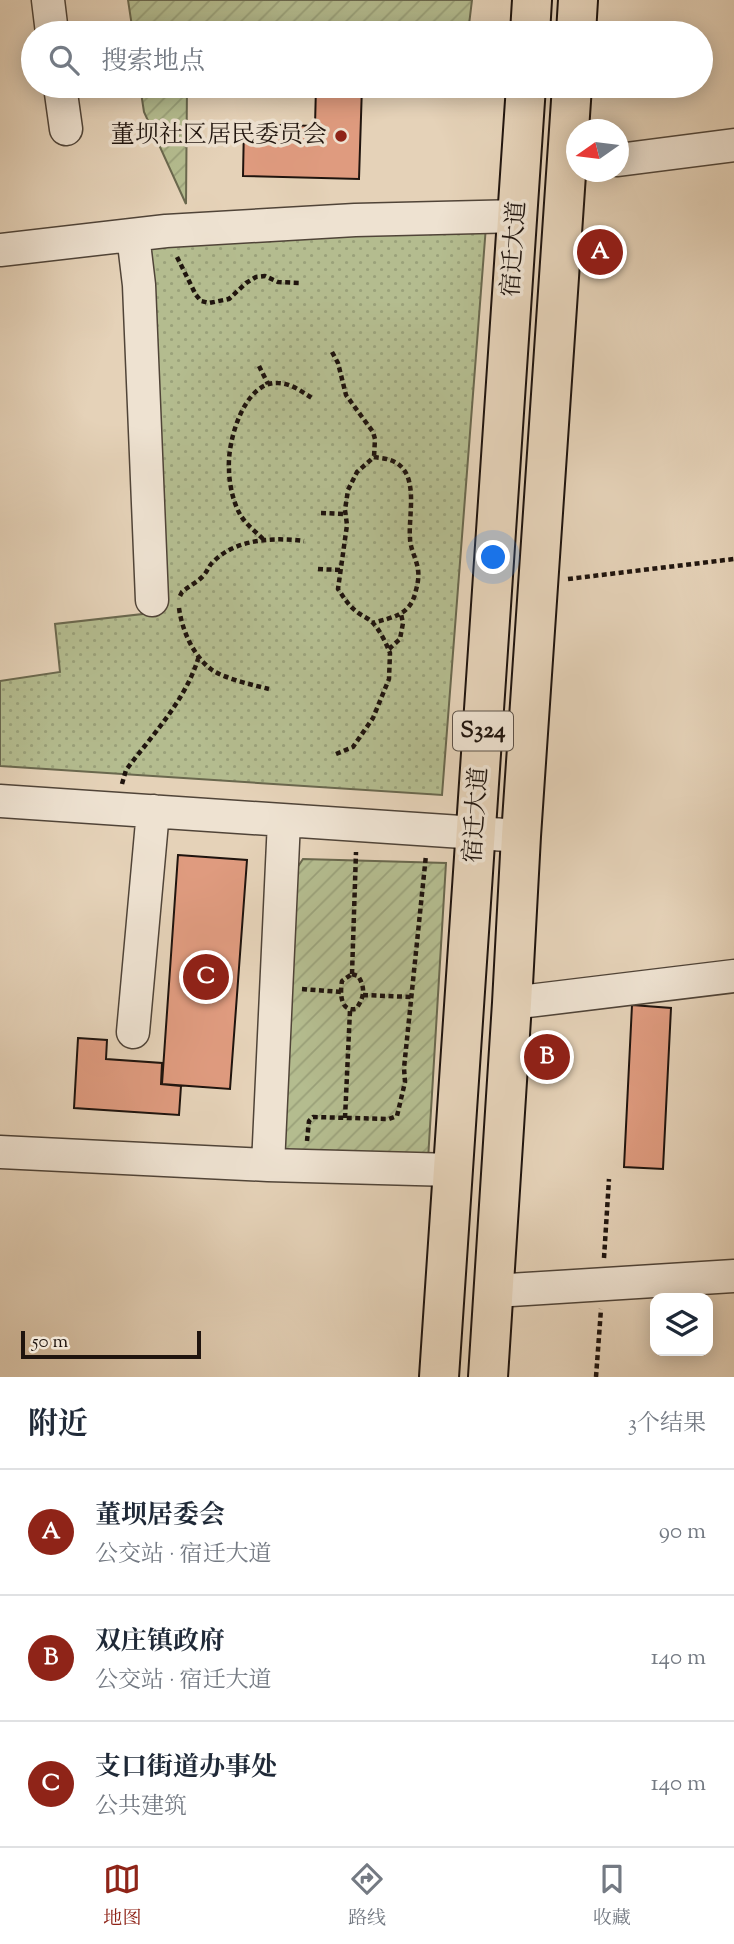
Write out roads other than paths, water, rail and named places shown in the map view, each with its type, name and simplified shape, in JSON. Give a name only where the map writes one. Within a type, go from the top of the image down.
[{"type":"main road","points":[[531,21],[532,0]]},
{"type":"main road","points":[[577,21],[578,0]]},
{"type":"main road","name":"宿迁大道","points":[[439,1377],[525,98]]},
{"type":"main road","name":"宿迁大道","points":[[572,98],[572,119]]},
{"type":"main road","name":"宿迁大道","points":[[488,1377],[538,583],[570,182]]},
{"type":"street","points":[[48,0],[51,21]]},
{"type":"street","points":[[62,98],[66,130]]},
{"type":"street","points":[[629,159],[734,145]]},
{"type":"street","points":[[0,250],[166,231],[355,220],[517,216]]},
{"type":"street","points":[[133,234],[139,285],[152,600]]},
{"type":"street","points":[[0,801],[521,836]]},
{"type":"street","points":[[133,1032],[153,811]]},
{"type":"street","points":[[268,1165],[284,821]]},
{"type":"street","points":[[512,1003],[734,976]]},
{"type":"street","points":[[0,1152],[268,1165],[453,1170]]},
{"type":"street","points":[[494,1291],[734,1276]]},
{"type":"place","name":"董坝社区居民委员会","points":[[341,136]]},
{"type":"place","name":"董坝居委会","points":[[600,252]]},
{"type":"place","name":"支口街道办事处","points":[[206,977]]},
{"type":"place","name":"双庄镇政府","points":[[547,1057]]}]
